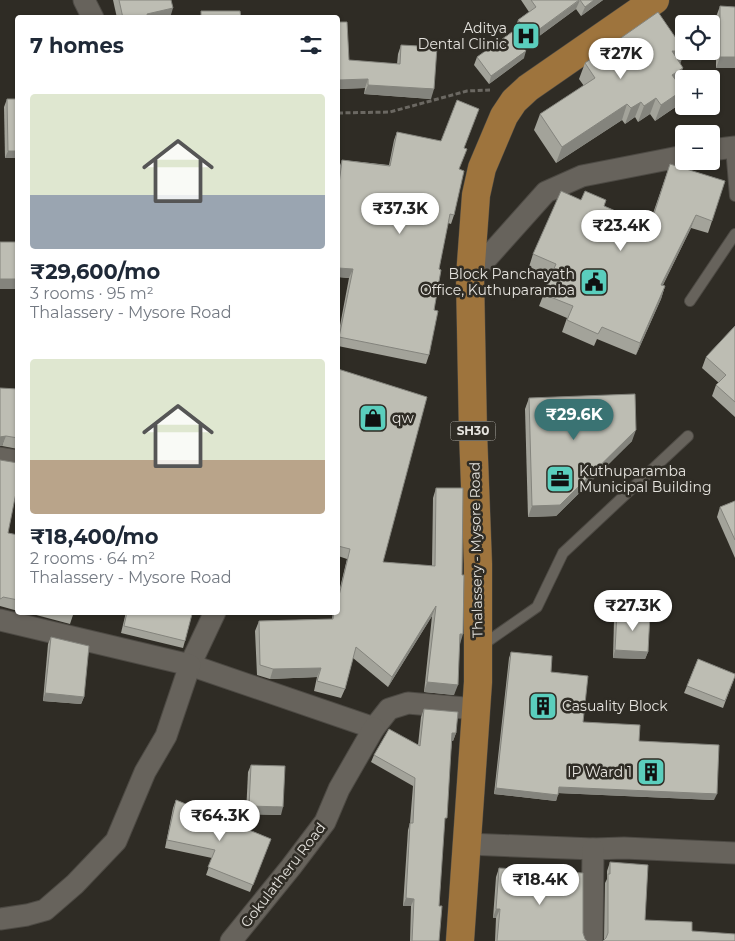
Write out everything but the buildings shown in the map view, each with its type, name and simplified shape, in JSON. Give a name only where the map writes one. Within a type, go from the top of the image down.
[{"type":"main road","name":"Thalassery - Mysore Road","points":[[460,941],[479,648],[470,277],[476,196],[482,168],[504,116],[514,101],[528,88],[655,0]]},
{"type":"street","points":[[84,0],[92,15]]},
{"type":"street","points":[[470,277],[546,192],[582,176],[675,158]]},
{"type":"street","points":[[0,458],[15,460]]},
{"type":"street","points":[[0,919],[45,910],[75,884],[116,840],[145,772],[166,736],[190,665],[213,615]]},
{"type":"street","points":[[0,620],[190,665],[374,728]]},
{"type":"street","name":"Gokulatheru Road","points":[[231,941],[292,867],[325,822],[339,789],[374,728],[389,710],[408,703],[476,709]]},
{"type":"street","points":[[467,844],[735,853]]},
{"type":"street","points":[[592,941],[593,849]]},
{"type":"lane","points":[[726,148],[735,196]]},
{"type":"lane","points":[[690,301],[735,234]]},
{"type":"lane","points":[[479,648],[538,607],[563,554],[688,436]]},
{"type":"path","points":[[340,113],[390,112],[467,91],[528,88]]},
{"type":"place","name":"Aditya Dental Clinic","points":[[526,36]]},
{"type":"place","name":"Block Panchayath Office, Kuthuparamba","points":[[594,282]]},
{"type":"place","name":"qw","points":[[373,418]]},
{"type":"place","name":"Kuthuparamba Municipal Building","points":[[560,479]]},
{"type":"place","name":"Casuality Block","points":[[543,706]]},
{"type":"place","name":"IP Ward 1","points":[[651,772]]}]
